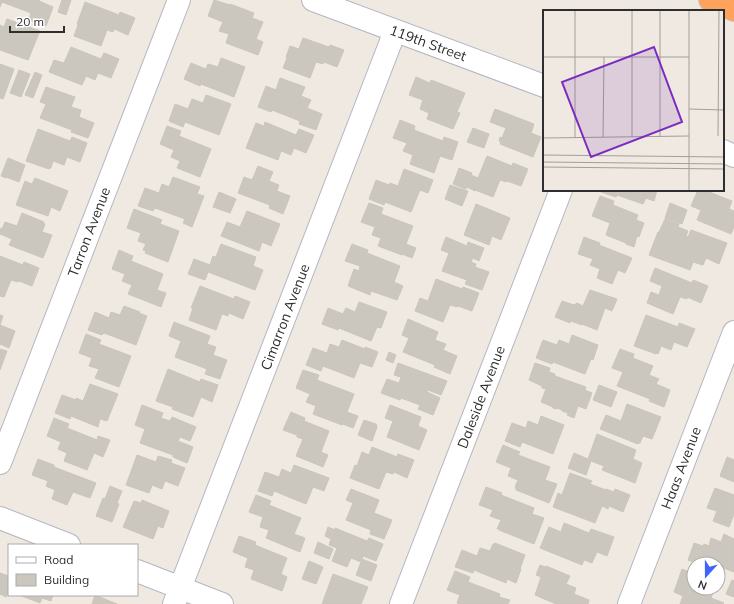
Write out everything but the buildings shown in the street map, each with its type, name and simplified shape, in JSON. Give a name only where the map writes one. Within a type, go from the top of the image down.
[{"type":"highway","points":[[710,0],[734,10]]},
{"type":"street","name":"Tarron Avenue","points":[[0,463],[179,0]]},
{"type":"street","name":"119th Street","points":[[312,0],[543,86]]},
{"type":"street","name":"Cimarron Avenue","points":[[177,596],[395,31]]},
{"type":"street","points":[[724,152],[734,156]]},
{"type":"street","name":"Daleside Avenue","points":[[401,604],[561,191]]},
{"type":"street","name":"Haas Avenue","points":[[629,604],[734,332]]},
{"type":"street","points":[[0,518],[66,544]]},
{"type":"street","points":[[138,572],[177,596],[222,604]]}]
